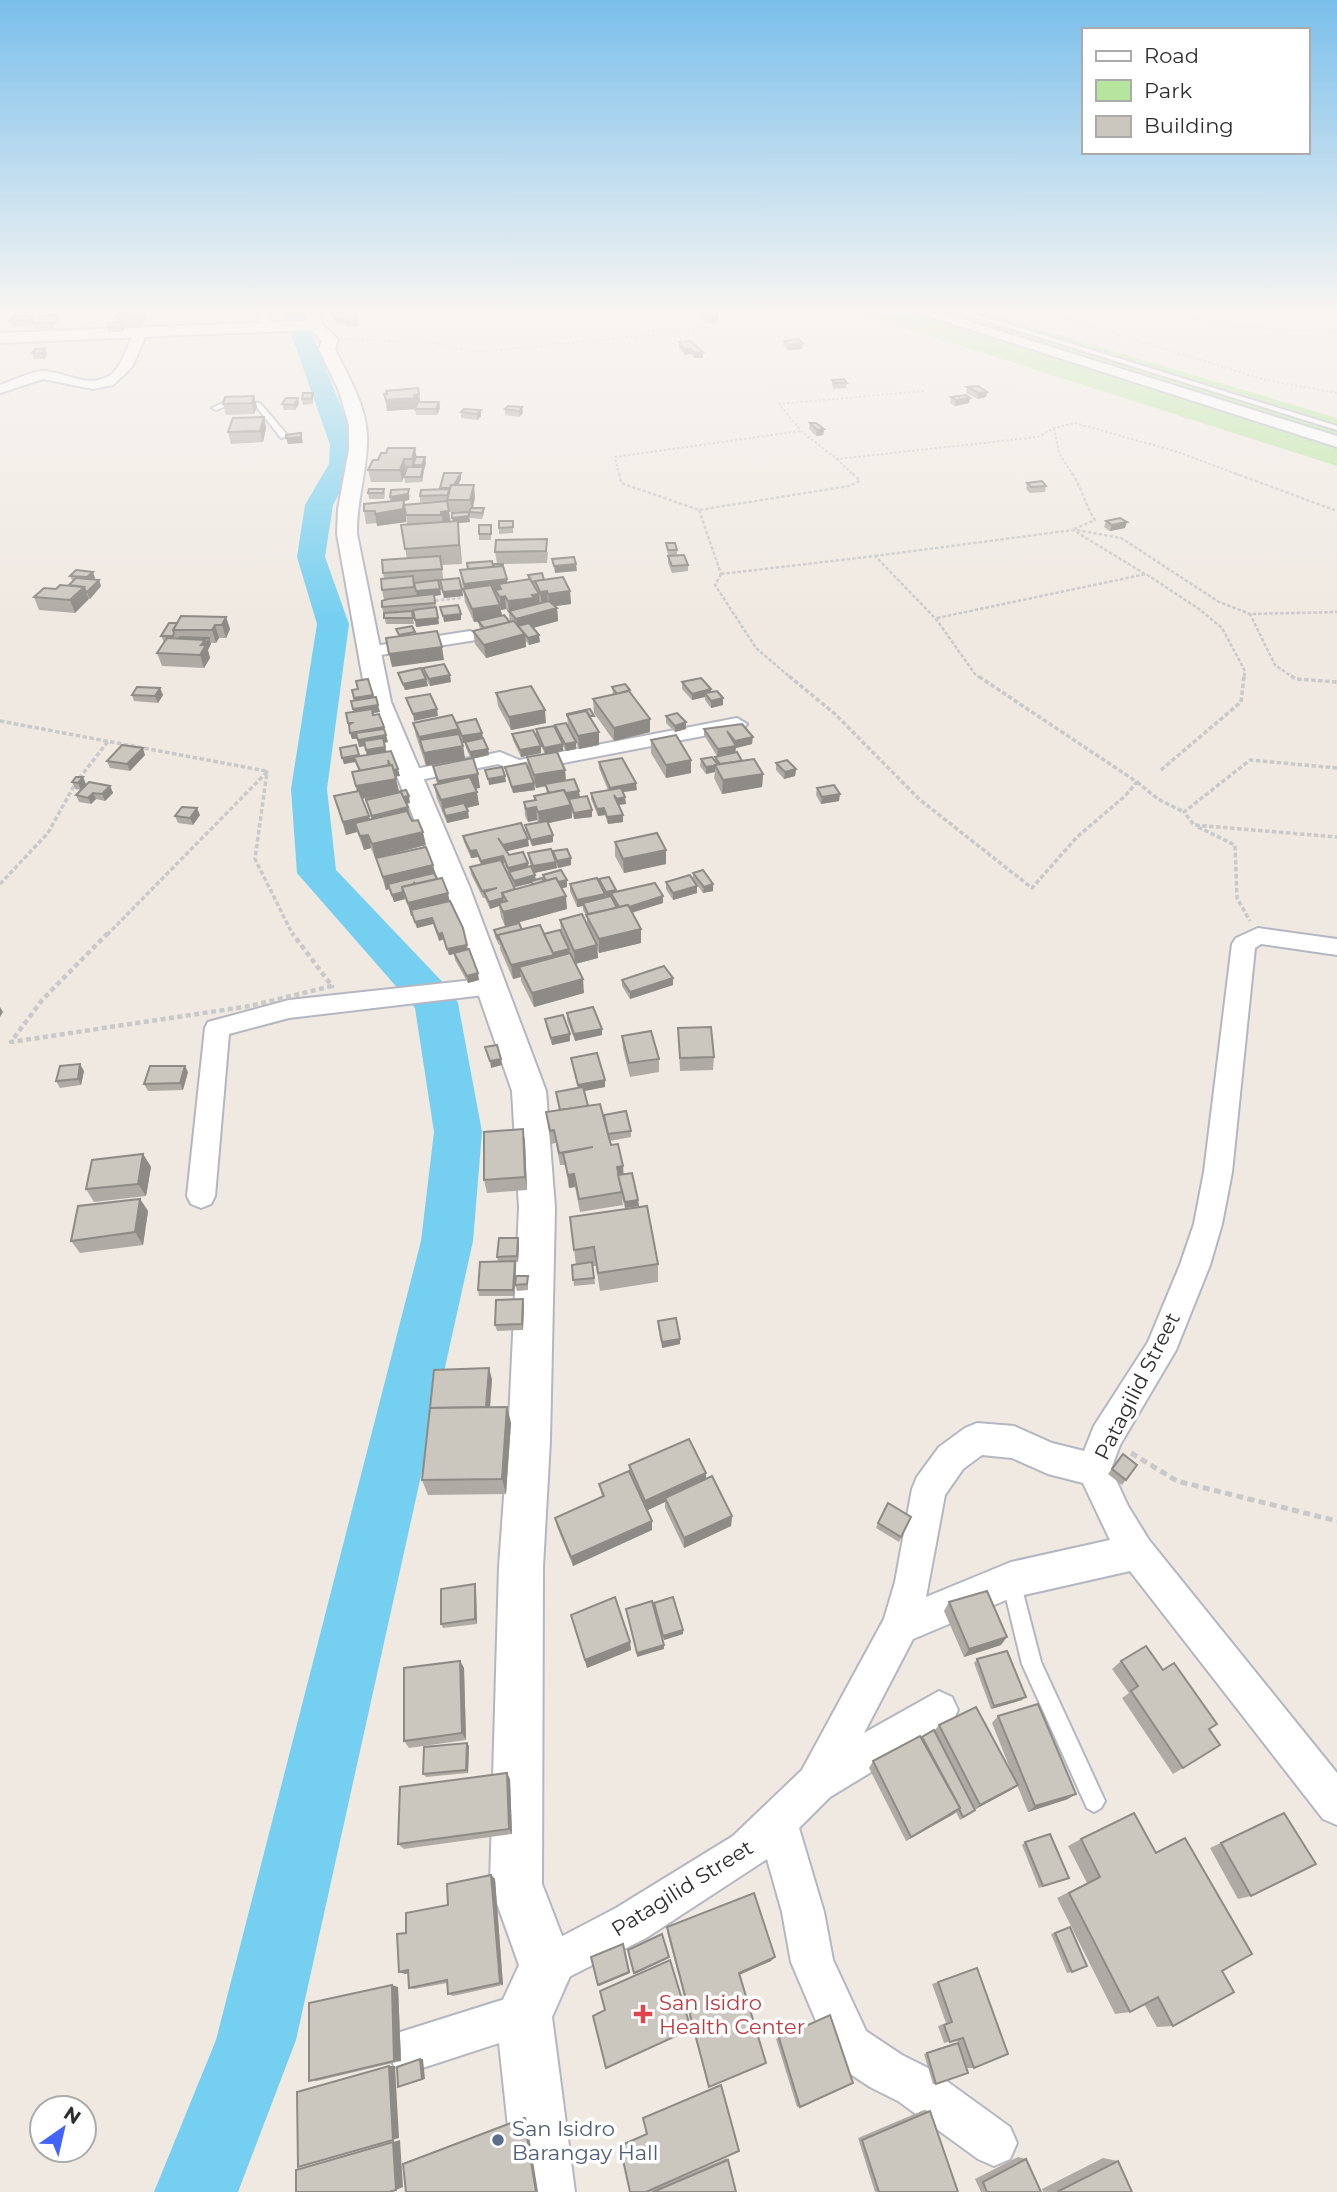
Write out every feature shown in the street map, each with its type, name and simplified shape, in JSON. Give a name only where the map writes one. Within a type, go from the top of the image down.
[{"type":"street","points":[[355,415],[355,470],[345,513],[379,702],[455,886],[480,989],[529,1091],[537,1208],[522,1567],[516,1884],[547,1967],[524,2015],[545,2192]]},
{"type":"street","points":[[1252,415],[1337,442]]},
{"type":"street","points":[[368,652],[470,636]]},
{"type":"street","points":[[410,776],[500,758],[517,766],[737,724]]},
{"type":"street","points":[[1258,936],[1337,947]]},
{"type":"street","name":"Patagilid Street","points":[[547,1967],[631,1923],[747,1850],[816,1784],[900,1626],[913,1582],[929,1489],[951,1458],[977,1439],[1014,1442],[1048,1458],[1100,1454],[1160,1350],[1195,1265],[1208,1224],[1221,1147],[1244,944],[1258,936]]},
{"type":"street","points":[[201,1196],[217,1028],[289,1009],[480,989]]},
{"type":"street","points":[[1100,1454],[1116,1518],[1137,1552],[1337,1805]]},
{"type":"street","points":[[900,1626],[1011,1580],[1137,1552]]},
{"type":"street","points":[[816,1784],[939,1710]]},
{"type":"street","points":[[777,1822],[803,1912],[812,1962],[850,2047],[914,2085],[994,2143]]},
{"type":"street","points":[[410,2050],[524,2015]]},
{"type":"lane","points":[[267,415],[284,436]]},
{"type":"lane","points":[[1296,415],[1337,428]]},
{"type":"lane","points":[[1011,1580],[1032,1664],[1094,1801]]},
{"type":"path","points":[[788,415],[801,431],[860,481],[849,486],[699,510],[621,484],[615,457],[801,431]]},
{"type":"path","points":[[837,460],[1038,437],[1054,428],[1075,424],[1178,452],[1337,511]]},
{"type":"path","points":[[1054,428],[1059,453],[1079,483],[1084,503],[1095,520],[1073,530]]},
{"type":"path","points":[[699,510],[721,574],[715,585],[756,648],[835,714],[919,799],[1032,888],[1077,837],[1125,796],[1137,782]]},
{"type":"path","points":[[1073,530],[1199,609],[1222,628],[1245,671],[1241,702],[1161,770]]},
{"type":"path","points":[[721,574],[1073,530],[1121,538],[1219,602],[1250,614],[1337,612]]},
{"type":"path","points":[[875,556],[936,618],[975,674],[1137,782],[1158,799],[1184,812],[1194,825],[1236,845],[1237,898],[1258,936]]},
{"type":"path","points":[[936,618],[1146,574]]},
{"type":"path","points":[[424,601],[461,598]]},
{"type":"path","points":[[1250,614],[1275,665],[1296,679],[1337,682]]},
{"type":"path","points":[[0,721],[267,772]]},
{"type":"path","points":[[0,884],[48,833],[75,784],[109,740]]},
{"type":"path","points":[[1184,812],[1250,760],[1337,768]]},
{"type":"path","points":[[267,772],[255,859],[295,939],[332,986],[250,1006],[11,1042],[42,1000],[267,772]]},
{"type":"path","points":[[1194,825],[1337,837]]},
{"type":"path","points":[[1100,1454],[1177,1481],[1337,1521]]},
{"type":"green space","points":[[1178,415],[1328,415],[1337,418],[1337,466]]},
{"type":"building","points":[[264,417],[260,431],[228,432],[233,418]]},
{"type":"building","points":[[810,423],[816,423],[824,429],[817,430]]},
{"type":"building","points":[[301,433],[301,437],[286,438],[286,435]]},
{"type":"building","points":[[388,448],[415,448],[412,459],[404,459],[400,470],[368,470],[373,460],[378,460],[381,453],[386,453]]},
{"type":"building","points":[[416,457],[425,457],[422,465],[413,465]]},
{"type":"building","points":[[407,467],[423,467],[421,477],[404,477]]},
{"type":"building","points":[[444,473],[461,473],[450,488],[440,488]]},
{"type":"building","points":[[1042,481],[1046,486],[1031,487],[1027,483]]},
{"type":"building","points":[[451,485],[474,485],[470,500],[447,500]]},
{"type":"building","points":[[369,489],[384,489],[383,493],[368,493]]},
{"type":"building","points":[[409,489],[408,494],[390,497],[391,490]]},
{"type":"building","points":[[449,489],[448,495],[420,496],[421,490]]},
{"type":"building","points":[[404,500],[403,509],[375,514],[375,511],[364,511],[364,504]]},
{"type":"building","points":[[447,501],[449,511],[441,512],[441,515],[406,515],[404,505]]},
{"type":"building","points":[[471,508],[484,508],[482,513],[469,512]]},
{"type":"building","points":[[469,512],[469,516],[452,518],[452,513]]},
{"type":"building","points":[[1120,518],[1127,522],[1112,525],[1106,521]]},
{"type":"building","points":[[458,521],[459,545],[405,549],[401,525]]},
{"type":"building","points":[[499,521],[513,521],[513,527],[499,528]]},
{"type":"building","points":[[479,525],[491,525],[491,534],[479,534]]},
{"type":"building","points":[[547,539],[546,551],[495,552],[496,540]]},
{"type":"building","points":[[666,543],[675,543],[677,550],[668,550]]},
{"type":"building","points":[[684,555],[688,565],[672,566],[668,556]]},
{"type":"building","points":[[440,556],[442,569],[383,573],[382,560]]},
{"type":"building","points":[[574,557],[576,564],[554,566],[552,559]]},
{"type":"building","points":[[492,561],[493,567],[468,569],[467,563]]},
{"type":"building","points":[[503,566],[507,579],[464,584],[460,570]]},
{"type":"building","points":[[76,570],[93,572],[87,577],[70,576]]},
{"type":"building","points":[[542,573],[544,580],[532,582],[528,575]]},
{"type":"building","points":[[413,576],[414,587],[382,590],[381,579]]},
{"type":"building","points":[[563,577],[570,591],[548,594],[547,591],[540,592],[535,581]]},
{"type":"building","points":[[76,578],[99,580],[86,592],[84,587],[69,585]]},
{"type":"building","points":[[459,578],[462,590],[443,592],[440,580]]},
{"type":"building","points":[[530,579],[539,594],[532,595],[534,598],[508,601],[505,596],[500,597],[495,590],[501,589],[499,584]]},
{"type":"building","points":[[438,580],[440,589],[416,591],[414,583]]},
{"type":"building","points":[[60,585],[84,587],[70,600],[34,597],[44,588],[56,589]]},
{"type":"building","points":[[491,585],[500,605],[472,609],[463,589]]},
{"type":"building","points":[[434,594],[435,603],[382,607],[382,601],[388,599]]},
{"type":"building","points":[[549,601],[557,608],[516,619],[509,611]]},
{"type":"building","points":[[458,605],[461,614],[443,616],[440,607]]},
{"type":"building","points":[[436,607],[438,618],[415,620],[413,610]]},
{"type":"building","points":[[412,611],[413,618],[384,618],[384,613]]},
{"type":"building","points":[[504,615],[510,622],[484,628],[478,621]]},
{"type":"building","points":[[181,616],[226,617],[222,625],[215,625],[212,630],[173,630]]},
{"type":"building","points":[[514,621],[525,634],[484,645],[473,631]]},
{"type":"building","points":[[169,623],[177,623],[173,636],[161,636]]},
{"type":"building","points":[[529,623],[539,635],[528,638],[518,626]]},
{"type":"building","points":[[412,626],[415,632],[399,635],[396,629]]},
{"type":"building","points":[[437,631],[442,647],[389,654],[386,638]]},
{"type":"building","points":[[180,637],[209,638],[206,644],[205,640]]},
{"type":"building","points":[[167,638],[205,640],[201,645],[206,645],[200,655],[157,653]]},
{"type":"building","points":[[444,664],[450,675],[429,679],[423,668]]},
{"type":"building","points":[[421,668],[426,679],[403,684],[398,673]]},
{"type":"building","points":[[701,678],[711,689],[692,694],[682,682]]},
{"type":"building","points":[[368,679],[373,695],[354,698],[352,690],[358,689],[356,681]]},
{"type":"building","points":[[625,684],[630,690],[617,694],[612,687]]},
{"type":"building","points":[[531,686],[545,710],[509,717],[496,693]]},
{"type":"building","points":[[137,687],[160,688],[155,696],[132,695]]},
{"type":"building","points":[[629,691],[650,719],[614,728],[593,699]]},
{"type":"building","points":[[717,691],[723,698],[711,701],[705,693]]},
{"type":"building","points":[[430,694],[437,709],[413,714],[406,698]]},
{"type":"building","points":[[376,697],[378,705],[353,709],[351,701]]},
{"type":"building","points":[[372,709],[373,715],[379,714],[384,727],[350,733],[349,725],[352,723],[348,723],[346,713]]},
{"type":"building","points":[[590,709],[594,716],[590,716],[586,711],[567,715],[567,714]]},
{"type":"building","points":[[586,711],[599,732],[578,736],[567,715]]},
{"type":"building","points":[[677,713],[686,722],[675,726],[666,716]]},
{"type":"building","points":[[452,715],[459,729],[419,737],[413,723]]},
{"type":"building","points":[[476,719],[482,733],[462,736],[456,723]]},
{"type":"building","points":[[566,723],[576,742],[565,744],[555,725]]},
{"type":"building","points":[[742,724],[753,737],[735,741],[727,731],[736,746],[718,749],[704,729]]},
{"type":"building","points":[[554,726],[563,744],[544,748],[536,729]]},
{"type":"building","points":[[384,729],[386,735],[358,740],[356,733]]},
{"type":"building","points":[[533,730],[541,746],[520,750],[512,734]]},
{"type":"building","points":[[459,734],[463,746],[424,753],[420,740]]},
{"type":"building","points":[[676,735],[691,760],[666,765],[651,740]]},
{"type":"building","points":[[383,738],[385,747],[366,750],[364,741]]},
{"type":"building","points":[[483,738],[488,749],[470,752],[465,742]]},
{"type":"building","points":[[122,745],[143,748],[127,764],[107,761]]},
{"type":"building","points":[[356,745],[359,755],[342,758],[340,748]]},
{"type":"building","points":[[391,751],[398,769],[393,770],[388,760],[389,765],[360,771],[354,757]]},
{"type":"building","points":[[557,752],[565,770],[534,775],[527,757]]},
{"type":"building","points":[[737,752],[742,761],[720,764],[715,757]]},
{"type":"building","points":[[712,757],[718,765],[706,767],[701,759]]},
{"type":"building","points":[[473,758],[478,774],[438,781],[433,766]]},
{"type":"building","points":[[622,758],[636,783],[610,788],[599,762]]},
{"type":"building","points":[[754,759],[763,774],[723,780],[715,765]]},
{"type":"building","points":[[787,760],[796,769],[785,772],[776,763]]},
{"type":"building","points":[[526,763],[534,783],[512,787],[505,767]]},
{"type":"building","points":[[392,765],[396,779],[356,786],[352,772]]},
{"type":"building","points":[[502,767],[505,776],[488,779],[485,770]]},
{"type":"building","points":[[76,777],[83,777],[78,783],[72,782]]},
{"type":"building","points":[[470,777],[477,792],[441,800],[434,785]]},
{"type":"building","points":[[574,779],[579,791],[549,793],[545,784]]},
{"type":"building","points":[[89,782],[110,786],[102,794],[93,793],[88,798],[76,795]]},
{"type":"building","points":[[834,785],[840,794],[822,797],[817,788]]},
{"type":"building","points":[[621,788],[625,797],[617,799],[614,795],[623,815],[607,817],[604,808],[597,809],[591,793]]},
{"type":"building","points":[[406,790],[409,796],[403,797],[401,792],[366,800],[366,799]]},
{"type":"building","points":[[564,790],[571,805],[538,812],[536,807],[526,809],[524,802],[536,800],[534,796]]},
{"type":"building","points":[[359,791],[369,816],[343,822],[334,796]]},
{"type":"building","points":[[401,792],[408,807],[372,816],[366,800]]},
{"type":"building","points":[[587,796],[592,810],[574,813],[569,799]]},
{"type":"building","points":[[464,803],[468,811],[446,816],[443,808]]},
{"type":"building","points":[[182,807],[197,808],[190,818],[175,816]]},
{"type":"building","points":[[407,811],[412,821],[418,820],[423,832],[372,844],[368,835],[360,836],[355,823]]},
{"type":"building","points":[[547,821],[553,835],[531,840],[525,825]]},
{"type":"building","points":[[521,823],[528,839],[503,845],[498,838],[509,855],[523,852],[528,863],[508,868],[503,856],[481,861],[476,850],[470,851],[463,836]]},
{"type":"building","points":[[657,833],[666,850],[623,859],[615,842]]},
{"type":"building","points":[[426,847],[433,865],[383,877],[376,858]]},
{"type":"building","points":[[551,849],[556,862],[533,866],[528,853]]},
{"type":"building","points":[[567,849],[571,858],[557,861],[553,851]]},
{"type":"building","points":[[501,860],[515,889],[502,893],[503,898],[489,902],[484,892],[497,888],[482,891],[470,867]]},
{"type":"building","points":[[531,866],[535,875],[514,881],[509,872]]},
{"type":"building","points":[[561,870],[567,880],[558,882],[556,878],[546,881],[543,875]]},
{"type":"building","points":[[703,870],[713,884],[704,887],[693,873]]},
{"type":"building","points":[[434,873],[437,879],[415,884],[414,882],[402,887],[403,892],[392,895],[388,884]]},
{"type":"building","points":[[690,875],[697,886],[673,893],[666,882]]},
{"type":"building","points":[[609,877],[616,890],[606,892],[599,879]]},
{"type":"building","points":[[442,878],[448,893],[408,903],[402,887]]},
{"type":"building","points":[[542,878],[544,882],[533,885],[531,881]]},
{"type":"building","points":[[556,878],[566,896],[503,912],[499,903],[507,901],[502,893]]},
{"type":"building","points":[[597,878],[605,894],[577,900],[570,884]]},
{"type":"building","points":[[655,883],[663,896],[629,907],[619,907],[611,893]]},
{"type":"building","points":[[611,896],[617,908],[588,914],[583,903]]},
{"type":"building","points":[[450,901],[463,928],[467,945],[447,949],[442,933],[438,934],[432,918],[415,922],[411,910]]},
{"type":"building","points":[[628,905],[641,929],[599,939],[586,915]]},
{"type":"building","points":[[582,914],[597,945],[574,951],[560,920]]},
{"type":"building","points":[[519,923],[522,930],[498,935],[498,939],[494,930]]},
{"type":"building","points":[[540,925],[554,955],[511,965],[498,935]]},
{"type":"building","points":[[560,930],[569,949],[553,953],[544,934]]},
{"type":"building","points":[[469,949],[478,973],[467,976],[454,953]]},
{"type":"building","points":[[570,953],[583,979],[532,993],[519,967]]},
{"type":"building","points":[[664,966],[673,978],[630,992],[622,980]]},
{"type":"building","points":[[593,1007],[602,1029],[574,1034],[567,1013]]},
{"type":"building","points":[[563,1015],[570,1034],[551,1038],[545,1019]]},
{"type":"building","points":[[711,1027],[714,1057],[680,1058],[678,1028]]},
{"type":"building","points":[[651,1031],[659,1059],[629,1063],[622,1036]]},
{"type":"building","points":[[497,1045],[501,1059],[490,1061],[485,1047]]},
{"type":"building","points":[[597,1053],[605,1080],[578,1085],[571,1058]]},
{"type":"building","points":[[80,1064],[78,1079],[56,1081],[60,1066]]},
{"type":"building","points":[[150,1066],[185,1066],[180,1083],[144,1084]]},
{"type":"building","points":[[583,1087],[588,1106],[560,1110],[556,1092]]},
{"type":"building","points":[[600,1104],[611,1145],[618,1144],[623,1166],[617,1167],[622,1192],[579,1199],[574,1174],[568,1175],[563,1153],[593,1147],[559,1153],[554,1130],[550,1131],[546,1112]]},
{"type":"building","points":[[626,1111],[631,1131],[608,1134],[604,1115]]},
{"type":"building","points":[[523,1129],[525,1177],[484,1180],[484,1132]]},
{"type":"building","points":[[143,1154],[138,1184],[86,1189],[92,1160]]},
{"type":"building","points":[[632,1173],[638,1200],[625,1202],[618,1175]]},
{"type":"building","points":[[140,1199],[135,1232],[71,1241],[78,1206]]},
{"type":"building","points":[[647,1206],[658,1264],[598,1273],[594,1247],[574,1250],[570,1217]]},
{"type":"building","points":[[499,1238],[518,1238],[517,1256],[497,1257]]},
{"type":"building","points":[[515,1261],[513,1290],[478,1290],[480,1262]]},
{"type":"building","points":[[592,1262],[594,1278],[573,1280],[572,1265]]},
{"type":"building","points":[[516,1276],[528,1276],[527,1284],[515,1285]]},
{"type":"building","points":[[523,1299],[522,1324],[495,1325],[496,1300]]},
{"type":"building","points":[[676,1318],[680,1339],[662,1342],[658,1321]]},
{"type":"building","points":[[489,1368],[486,1407],[430,1408],[434,1370]]},
{"type":"building","points":[[507,1407],[502,1479],[422,1480],[430,1408]]},
{"type":"building","points":[[689,1439],[706,1473],[645,1501],[629,1465]]},
{"type":"building","points":[[1123,1454],[1137,1465],[1126,1480],[1112,1469]]},
{"type":"building","points":[[629,1471],[652,1521],[571,1557],[555,1518],[604,1496],[599,1484]]},
{"type":"building","points":[[712,1476],[732,1516],[684,1538],[665,1498]]},
{"type":"building","points":[[888,1503],[911,1517],[901,1537],[878,1523]]},
{"type":"building","points":[[475,1584],[475,1619],[441,1624],[441,1589]]},
{"type":"building","points":[[987,1591],[1007,1637],[969,1649],[949,1602]]},
{"type":"building","points":[[615,1597],[630,1642],[585,1660],[571,1615]]},
{"type":"building","points":[[673,1597],[683,1630],[663,1636],[654,1603]]},
{"type":"building","points":[[652,1601],[664,1645],[637,1653],[626,1609]]},
{"type":"building","points":[[1146,1646],[1163,1670],[1174,1663],[1217,1724],[1209,1729],[1220,1745],[1183,1768],[1131,1691],[1138,1686],[1121,1661]]},
{"type":"building","points":[[1007,1651],[1026,1697],[994,1706],[977,1659]]},
{"type":"building","points":[[460,1661],[462,1733],[404,1741],[404,1668]]},
{"type":"building","points":[[1038,1704],[1076,1794],[1035,1806],[998,1716]]},
{"type":"building","points":[[976,1707],[1018,1785],[980,1805],[939,1725]]},
{"type":"building","points":[[934,1730],[975,1810],[963,1817],[922,1737]]},
{"type":"building","points":[[920,1736],[960,1808],[911,1837],[873,1761]]},
{"type":"building","points":[[467,1743],[466,1770],[423,1774],[424,1747]]},
{"type":"building","points":[[507,1773],[509,1829],[398,1844],[400,1787]]},
{"type":"building","points":[[1134,1813],[1156,1853],[1185,1838],[1252,1954],[1222,1971],[1234,1992],[1173,2026],[1158,1997],[1130,2012],[1069,1893],[1100,1877],[1081,1839]]},
{"type":"building","points":[[1284,1813],[1316,1864],[1251,1896],[1221,1843]]},
{"type":"building","points":[[1050,1834],[1069,1878],[1043,1886],[1025,1842]]},
{"type":"building","points":[[491,1875],[500,1983],[448,1994],[447,1980],[409,1988],[408,1970],[399,1972],[397,1934],[406,1933],[406,1913],[448,1905],[447,1884]]},
{"type":"building","points":[[754,1893],[775,1957],[739,1973],[766,2063],[709,2087],[667,1927]]},
{"type":"building","points":[[1070,1927],[1087,1966],[1072,1972],[1055,1933]]},
{"type":"building","points":[[662,1934],[669,1957],[634,1973],[628,1950]]},
{"type":"building","points":[[623,1944],[629,1972],[598,1985],[591,1957]]},
{"type":"building","name":"San Isidro Health Center","points":[[670,1960],[691,2029],[606,2068],[593,2016],[605,2010],[600,1991]]},
{"type":"building","points":[[977,1968],[1008,2054],[974,2068],[963,2038],[950,2042],[944,2025],[952,2022],[938,1982]]},
{"type":"building","points":[[392,1985],[394,2061],[309,2081],[309,2003]]},
{"type":"building","points":[[830,2015],[853,2083],[800,2107],[779,2038]]},
{"type":"building","points":[[958,2043],[968,2073],[936,2084],[927,2053]]},
{"type":"building","points":[[420,2059],[422,2079],[398,2087],[397,2067]]},
{"type":"building","points":[[389,2066],[393,2140],[298,2167],[297,2092]]},
{"type":"building","points":[[721,2085],[739,2151],[646,2192],[630,2192],[620,2146],[647,2134],[643,2118]]},
{"type":"building","points":[[930,2111],[958,2192],[879,2192],[862,2140]]},
{"type":"building","name":"San Isidro Barangay Hall","points":[[524,2118],[536,2192],[406,2192],[403,2164]]},
{"type":"building","points":[[393,2142],[396,2190],[296,2192],[296,2170]]},
{"type":"building","points":[[1026,2159],[1041,2192],[987,2192],[983,2182]]},
{"type":"building","points":[[728,2160],[736,2192],[653,2192]]},
{"type":"building","points":[[1118,2161],[1132,2192],[1057,2192]]},
{"type":"waterway","points":[[196,2192],[256,2040],[447,1241],[458,1132],[436,1003],[317,873],[309,789],[333,624],[311,557],[319,505],[342,464],[343,445],[332,415]]},
{"type":"place","name":"San Isidro Health Center","points":[[643,2014]]},
{"type":"place","name":"San Isidro Barangay Hall","points":[[498,2140]]}]
